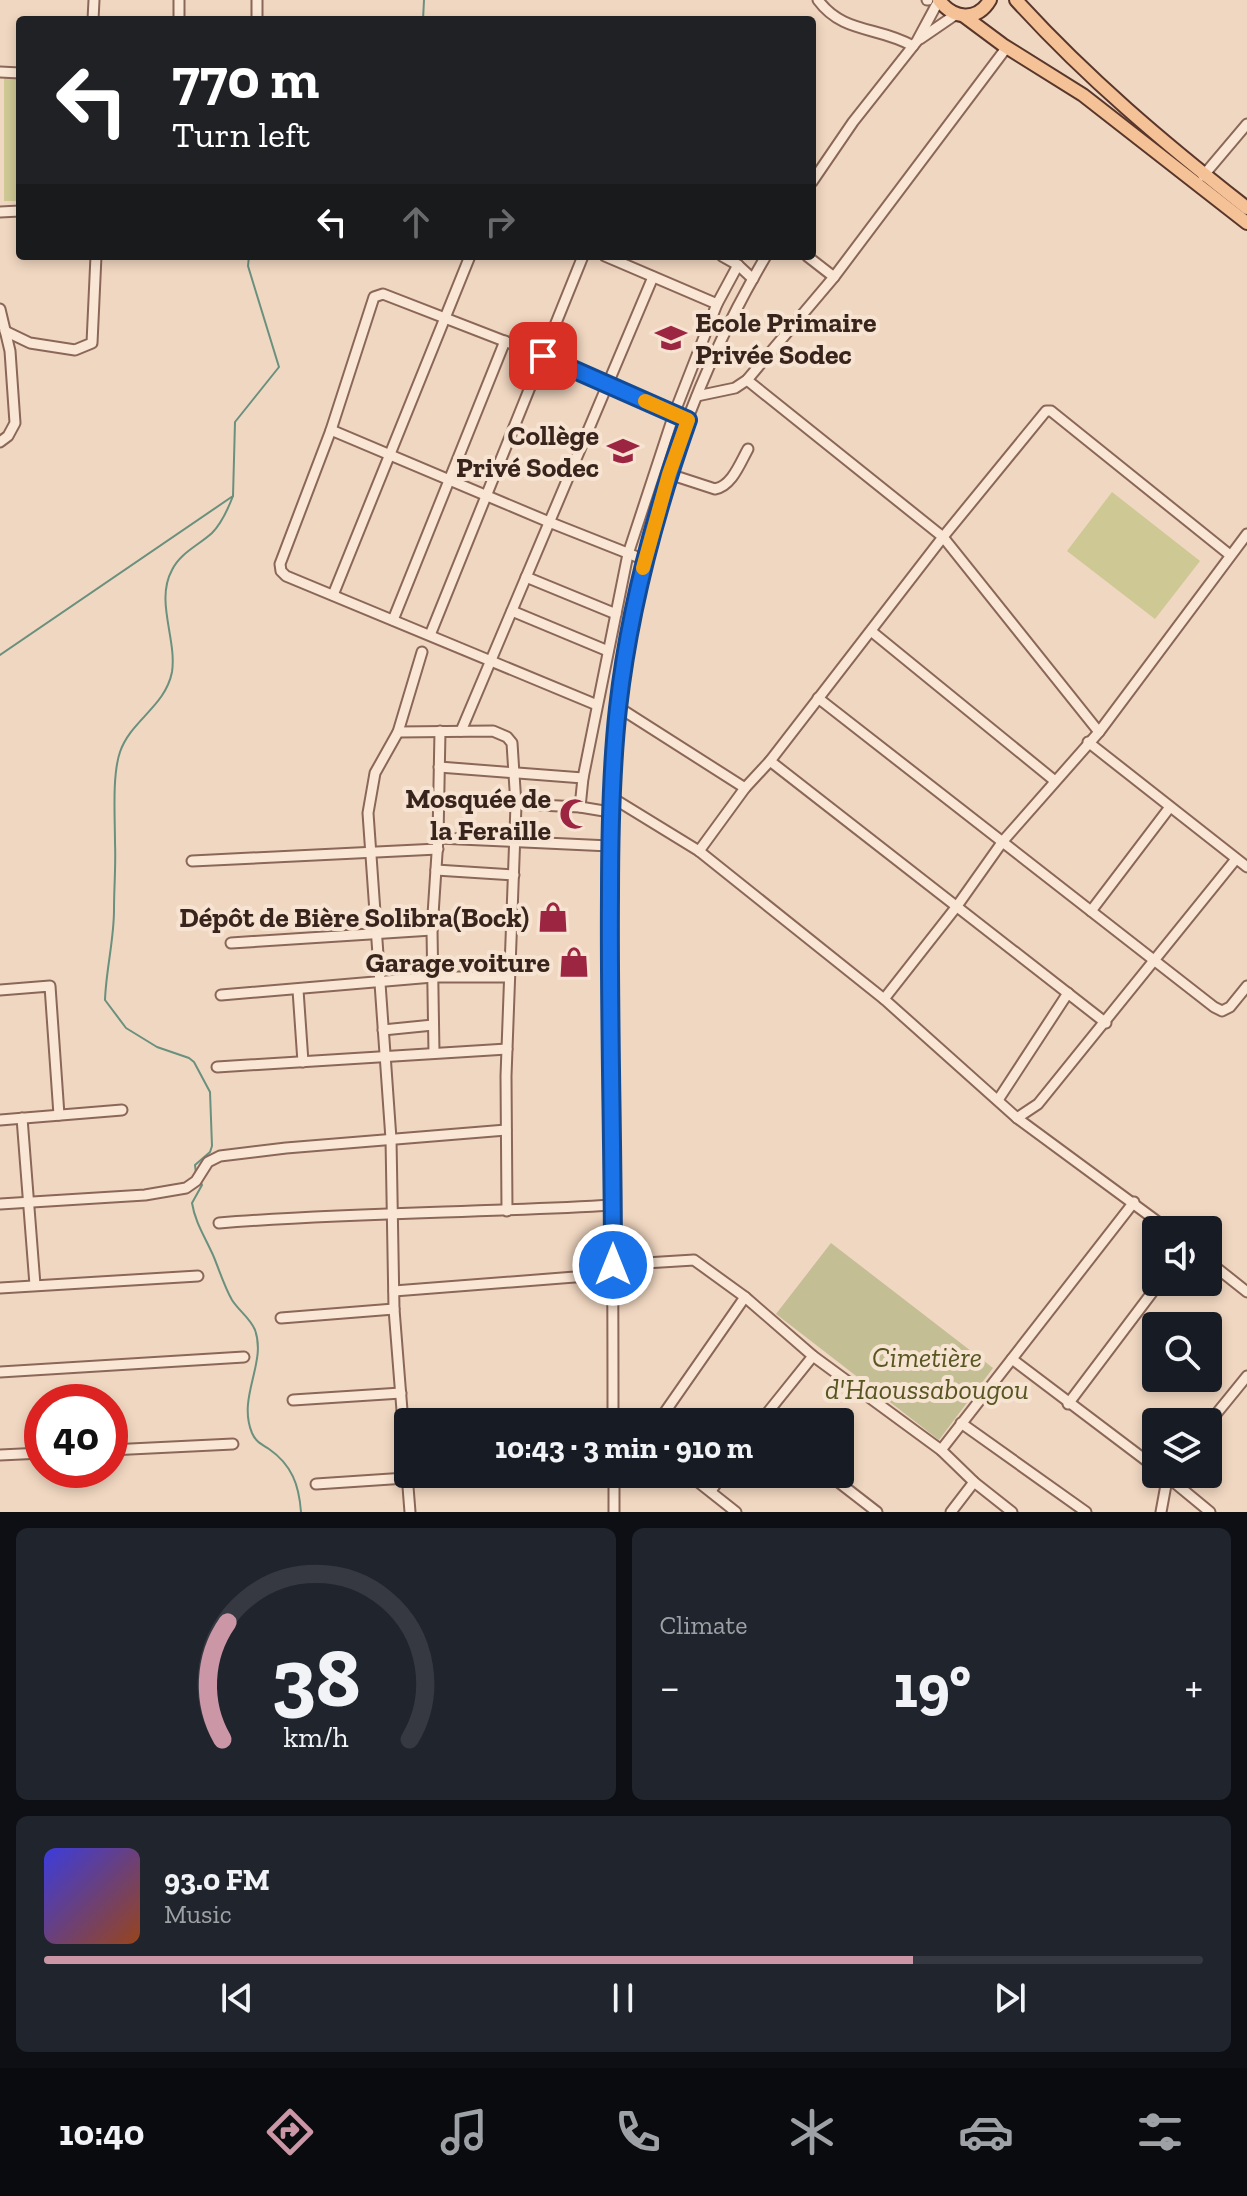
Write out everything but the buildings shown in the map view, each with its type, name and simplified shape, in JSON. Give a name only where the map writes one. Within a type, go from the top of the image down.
[{"type":"main road","points":[[939,0],[946,9],[1083,95],[1200,179],[1247,208]]},
{"type":"main road","points":[[960,15],[976,14],[990,0]]},
{"type":"main road","points":[[1016,0],[1095,82],[1247,223]]},
{"type":"street","points":[[818,0],[829,14],[845,24],[915,44]]},
{"type":"street","points":[[816,176],[853,122],[915,44],[939,0]]},
{"type":"street","points":[[915,44],[960,15]]},
{"type":"street","points":[[697,396],[735,388],[747,380],[834,277],[1007,47]]},
{"type":"street","points":[[1200,179],[1247,124]]},
{"type":"street","points":[[5,331],[30,343],[75,350],[92,343],[96,260]]},
{"type":"street","points":[[333,595],[468,260]]},
{"type":"street","points":[[430,635],[581,260]]},
{"type":"street","points":[[614,260],[717,304]]},
{"type":"street","points":[[729,260],[753,279]]},
{"type":"street","points":[[613,1408],[610,812],[618,707],[631,621],[669,474],[697,396],[723,337],[764,260]]},
{"type":"street","points":[[812,260],[834,277]]},
{"type":"street","points":[[580,807],[583,778],[628,554],[674,414],[717,304],[738,265]]},
{"type":"street","points":[[461,731],[653,277]]},
{"type":"street","points":[[597,705],[286,576],[280,564],[331,430],[374,297],[383,294],[445,317],[688,420]]},
{"type":"street","points":[[0,309],[10,351],[15,423],[8,436],[0,442]]},
{"type":"street","points":[[393,620],[505,341]]},
{"type":"street","points":[[747,380],[943,537],[1099,732]]},
{"type":"street","points":[[699,851],[745,788],[770,761],[943,537],[1046,411],[1051,411],[1230,555]]},
{"type":"street","points":[[331,430],[645,560]]},
{"type":"street","points":[[669,474],[715,489],[721,488],[727,484],[748,449]]},
{"type":"street","points":[[884,999],[1003,841],[1099,732],[1247,534]]},
{"type":"street","points":[[526,577],[616,614]]},
{"type":"street","points":[[512,611],[608,651]]},
{"type":"street","points":[[871,631],[1055,781]]},
{"type":"street","points":[[402,1408],[394,1309],[391,1139],[368,813],[375,773],[398,732],[422,652]]},
{"type":"street","points":[[818,698],[1214,1007],[1222,1011],[1230,1007],[1247,986]]},
{"type":"street","points":[[618,707],[745,788]]},
{"type":"street","points":[[434,1053],[432,930],[438,843],[440,731]]},
{"type":"street","points":[[398,732],[493,731],[507,737],[512,743],[516,805],[507,1049],[507,1211]]},
{"type":"street","points":[[1088,742],[1247,867]]},
{"type":"street","points":[[770,761],[1106,1023]]},
{"type":"street","points":[[439,767],[583,778]]},
{"type":"street","points":[[611,797],[699,851],[884,999],[1017,1118],[1152,1216]]},
{"type":"street","points":[[438,800],[580,807],[610,812]]},
{"type":"street","points":[[1091,911],[1170,807]]},
{"type":"street","points":[[192,861],[370,853],[438,843],[515,841],[610,846]]},
{"type":"street","points":[[1017,1118],[1038,1104],[1236,859]]},
{"type":"street","points":[[436,870],[514,875]]},
{"type":"street","points":[[231,943],[432,930]]},
{"type":"street","points":[[221,995],[433,977],[509,977]]},
{"type":"street","points":[[0,990],[50,986],[59,1115]]},
{"type":"street","points":[[298,990],[303,1062]]},
{"type":"street","points":[[998,1100],[1068,993]]},
{"type":"street","points":[[383,1030],[433,1025]]},
{"type":"street","points":[[217,1067],[507,1049]]},
{"type":"street","points":[[0,1120],[122,1110]]},
{"type":"street","points":[[22,1118],[35,1285]]},
{"type":"street","points":[[0,1204],[145,1195],[186,1188],[196,1181],[213,1158],[286,1148],[506,1130]]},
{"type":"street","points":[[941,1450],[1134,1202]]},
{"type":"street","points":[[219,1223],[310,1215],[392,1215],[613,1205]]},
{"type":"street","points":[[394,1291],[694,1260],[745,1297],[813,1356],[941,1450],[1012,1512]]},
{"type":"street","points":[[1222,1272],[1247,1292]]},
{"type":"street","points":[[0,1288],[198,1276]]},
{"type":"street","points":[[1068,1404],[1149,1296]]},
{"type":"street","points":[[668,1408],[745,1297]]},
{"type":"street","points":[[281,1318],[394,1309]]},
{"type":"street","points":[[772,1408],[813,1356]]},
{"type":"street","points":[[0,1372],[244,1357]]},
{"type":"street","points":[[1012,1359],[1142,1458]]},
{"type":"street","points":[[1221,1408],[1247,1376]]},
{"type":"street","points":[[293,1400],[401,1393]]},
{"type":"street","points":[[961,1423],[1086,1512]]},
{"type":"street","points":[[128,1449],[233,1444]]},
{"type":"street","points":[[0,1455],[24,1454]]},
{"type":"street","points":[[316,1484],[394,1479]]},
{"type":"street","points":[[951,1512],[974,1482]]},
{"type":"street","points":[[408,1488],[410,1512]]},
{"type":"street","points":[[614,1488],[614,1512]]},
{"type":"street","points":[[707,1488],[735,1512]]},
{"type":"street","points":[[846,1488],[877,1512]]},
{"type":"street","points":[[1161,1512],[1164,1488]]},
{"type":"street","points":[[1181,1488],[1210,1512]]},
{"type":"shaded area","points":[[4,77],[16,77],[16,201],[4,201]]},
{"type":"shaded area","points":[[1112,492],[1200,561],[1155,619],[1067,551]]},
{"type":"green space","name":"Cimetière d'Haoussabougou","points":[[831,1243],[993,1368],[939,1440],[776,1314]]},
{"type":"waterway","points":[[423,16],[424,0]]},
{"type":"waterway","points":[[0,655],[233,496],[235,422],[279,367],[249,260]]},
{"type":"waterway","points":[[196,1174],[195,1165],[210,1152],[212,1146],[210,1092],[194,1062],[157,1047],[126,1028],[105,1000],[114,921],[115,784],[117,761],[125,741],[162,695],[172,672],[167,582],[175,564],[215,529],[233,496]]},
{"type":"waterway","points":[[201,1183],[192,1203],[195,1217],[229,1295],[253,1326],[258,1342],[248,1420],[257,1441],[277,1455],[289,1469],[296,1484],[301,1512]]},
{"type":"slow traffic","points":[[643,568],[669,474],[688,420],[645,401]]},
{"type":"place","name":"Ecole Primaire Privée Sodec","points":[[671,338]]},
{"type":"place","name":"Collège Privé Sodec","points":[[623,451]]},
{"type":"place","name":"Mosquée de la Feraille","points":[[575,814]]},
{"type":"place","name":"Dépôt de Bière Solibra(Bock)","points":[[553,917]]},
{"type":"place","name":"Garage voiture","points":[[574,962]]},
{"type":"route","points":[[543,356],[688,420],[645,560],[631,621],[618,707],[610,812],[613,1265]]}]
